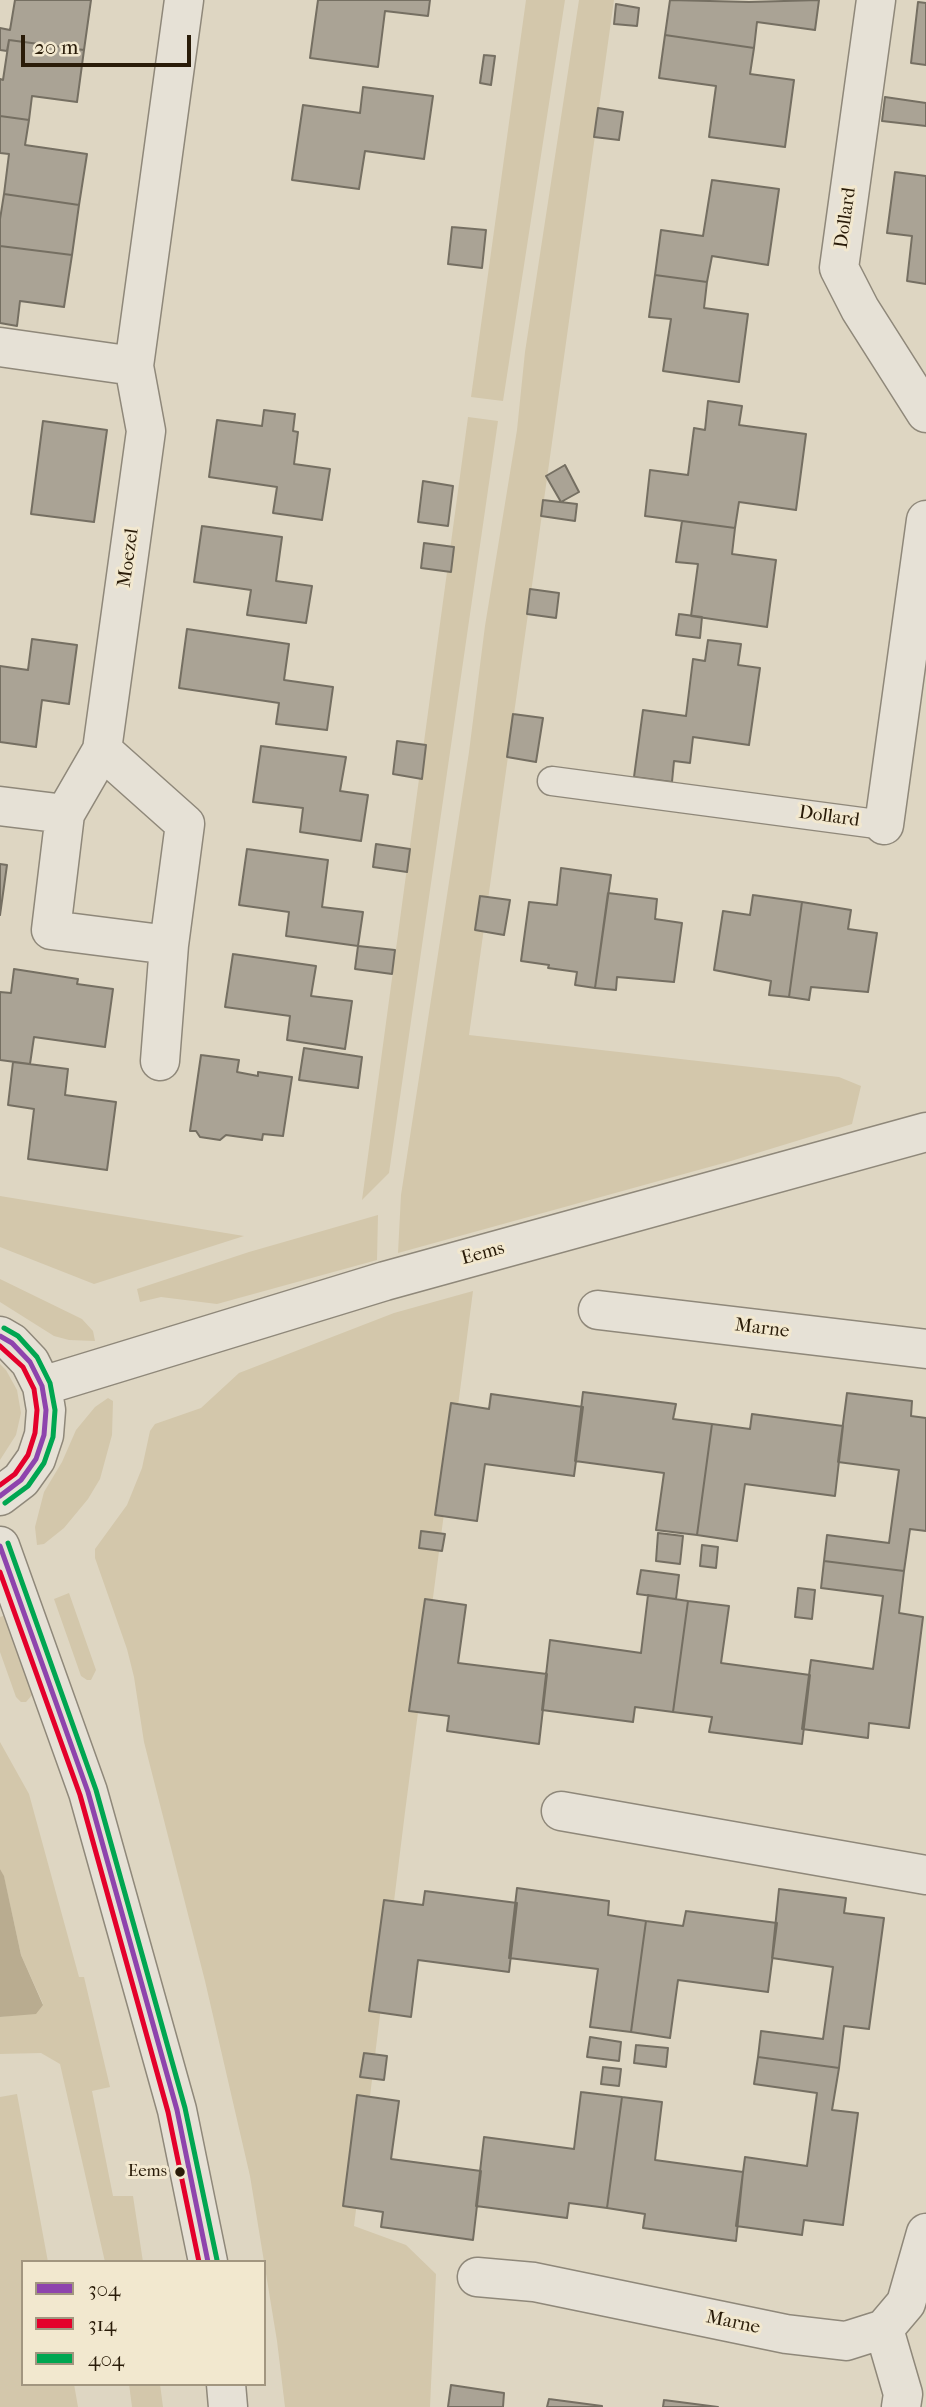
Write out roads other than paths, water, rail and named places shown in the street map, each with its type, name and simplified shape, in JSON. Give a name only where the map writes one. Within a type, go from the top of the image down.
[{"type":"street","name":"Moezel","points":[[169,945],[51,930],[65,814],[102,750],[146,431],[134,366],[184,0]]},
{"type":"street","name":"Dollard","points":[[876,0],[839,268],[860,309],[926,413]]},
{"type":"street","points":[[0,346],[134,366]]},
{"type":"street","name":"Dollard","points":[[884,825],[926,520]]},
{"type":"street","points":[[102,750],[185,824],[169,945],[160,1061]]},
{"type":"street","points":[[0,806],[65,814]]},
{"type":"street","name":"Eems","points":[[42,1386],[385,1281],[926,1132]]},
{"type":"street","name":"Marne","points":[[598,1310],[926,1349]]},
{"type":"street","points":[[0,1336],[12,1343],[30,1362],[42,1386],[46,1410],[44,1435],[36,1459],[21,1480],[0,1496]]},
{"type":"street","points":[[0,1546],[88,1792],[177,2110],[208,2260]]},
{"type":"street","points":[[561,1811],[926,1875]]},
{"type":"street","points":[[901,2407],[903,2394],[884,2329],[905,2303],[926,2233]]},
{"type":"street","name":"Marne","points":[[477,2277],[534,2282],[786,2334],[846,2340],[884,2329]]},
{"type":"street","points":[[226,2386],[228,2407]]},
{"type":"lane","name":"Dollard","points":[[552,781],[884,825]]},
{"type":"place","name":"Eems","points":[[180,2172]]}]
